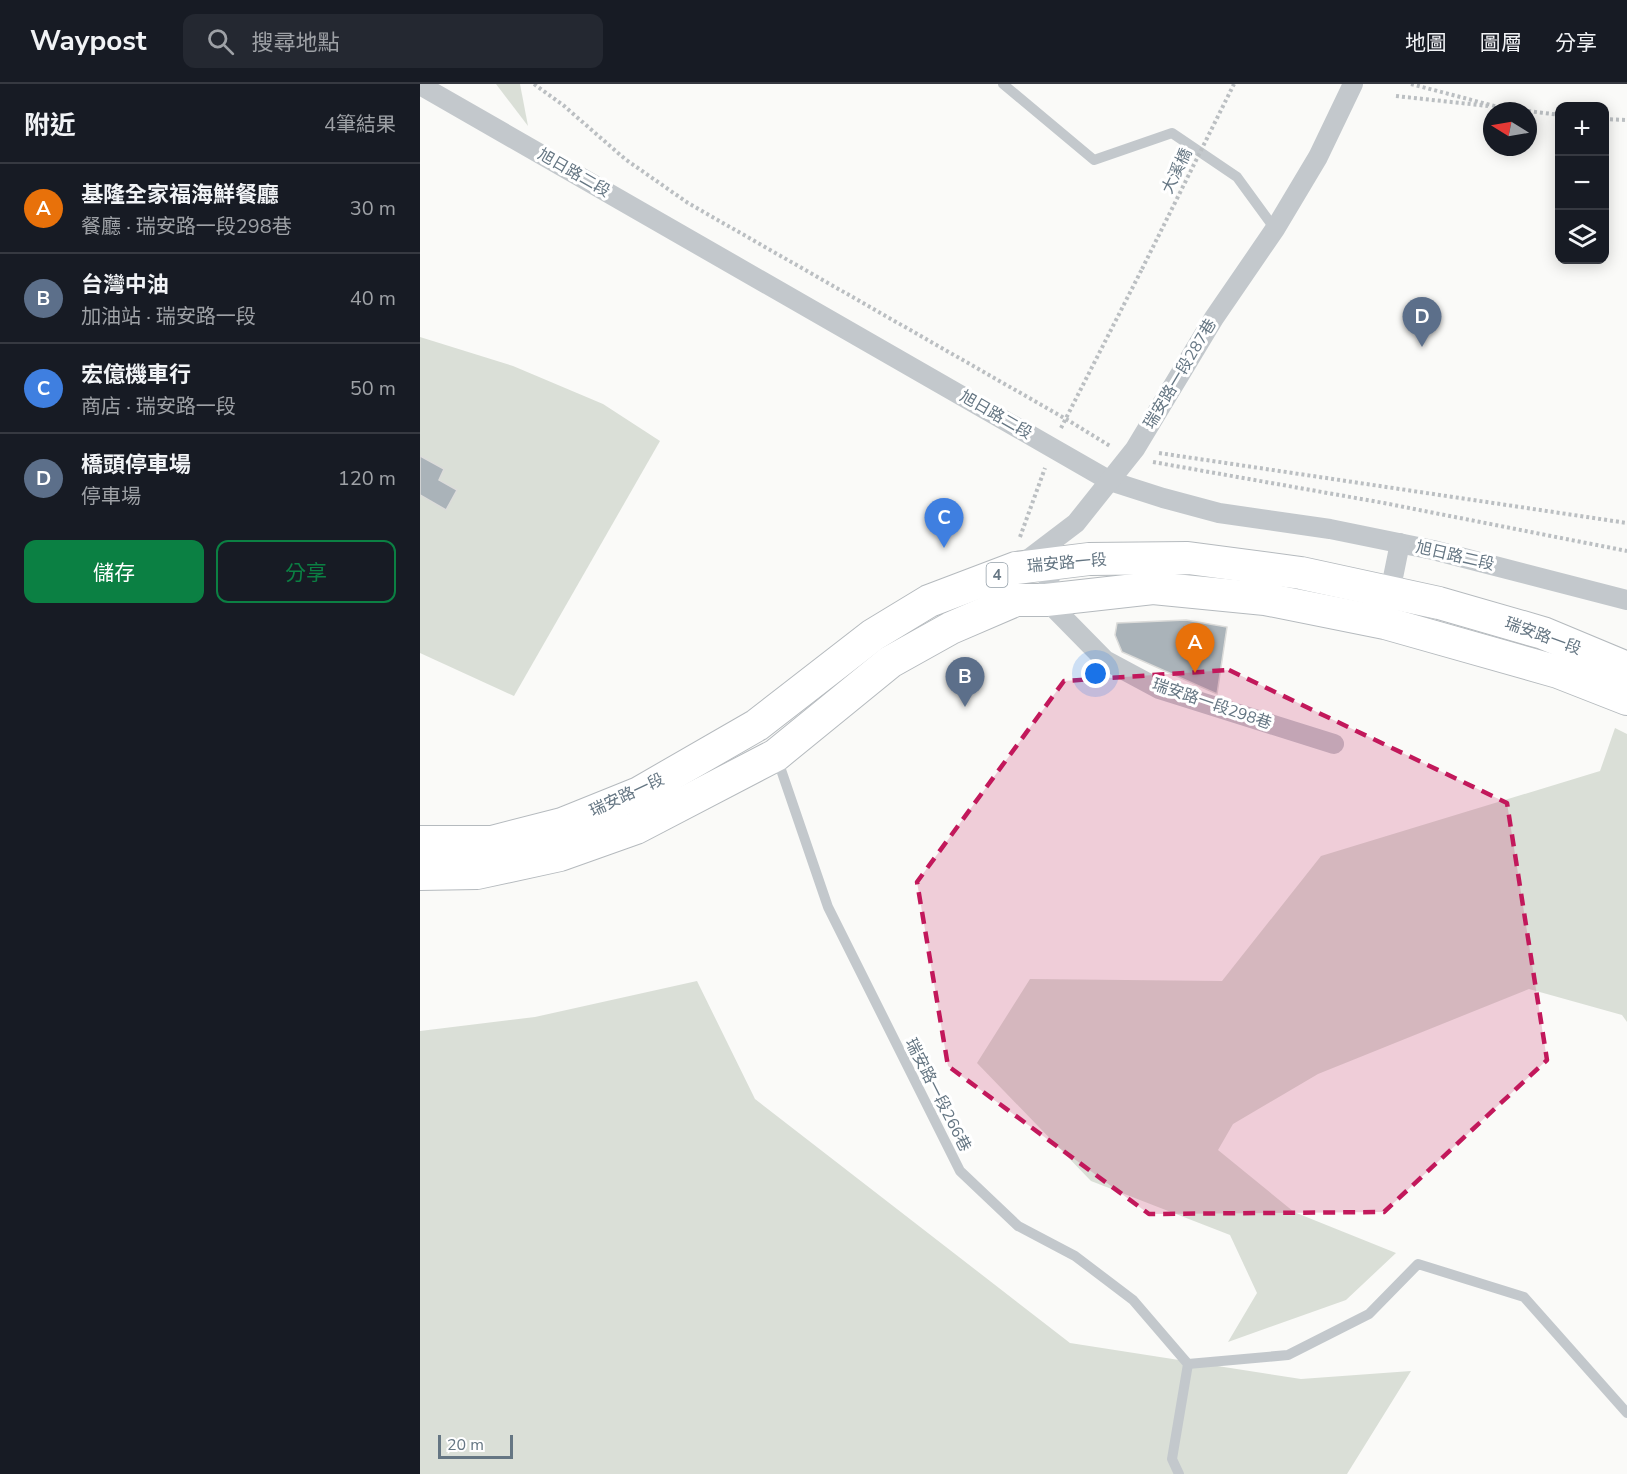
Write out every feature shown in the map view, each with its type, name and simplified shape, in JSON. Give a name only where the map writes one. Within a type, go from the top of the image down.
[{"type":"main road","name":"瑞安路一段","points":[[420,874],[477,873],[560,855],[636,828],[776,755],[890,662],[1022,587],[1052,564],[1089,559],[1188,558],[1301,573],[1439,603],[1542,633],[1627,668]]},
{"type":"main road","name":"瑞安路一段","points":[[420,842],[492,842],[562,824],[639,793],[757,726],[873,635],[929,601],[1022,587],[1153,588],[1265,599],[1385,622],[1558,672],[1627,699]]},
{"type":"street","name":"瑞安路一段287巷","points":[[1022,587],[1132,453],[1214,318],[1275,229],[1318,157],[1353,84]]},
{"type":"street","name":"旭日路二段","points":[[420,85],[1110,481],[1219,513],[1330,529],[1400,543],[1627,600]]},
{"type":"street","points":[[1385,622],[1400,543]]},
{"type":"street","name":"瑞安路一段298巷","points":[[1022,587],[1105,660],[1160,689],[1334,744]]},
{"type":"lane","points":[[1003,84],[1094,159],[1172,133],[1236,177],[1275,229]]},
{"type":"lane","name":"瑞安路一段266巷","points":[[776,755],[828,907],[960,1171],[1018,1226],[1075,1256],[1133,1300],[1188,1364]]},
{"type":"lane","points":[[1179,1474],[1172,1459],[1188,1364],[1288,1355],[1369,1314],[1418,1264],[1524,1297],[1627,1413]]},
{"type":"path","points":[[534,84],[563,105],[625,159],[688,203],[1066,418],[1132,453],[1627,551]]},
{"type":"path","name":"大溪橋","points":[[1022,587],[1020,534],[1052,448],[1234,84]]},
{"type":"path","points":[[1411,84],[1483,103]]},
{"type":"path","points":[[1396,96],[1483,106]]},
{"type":"path","points":[[1537,112],[1555,114]]},
{"type":"path","points":[[1609,119],[1627,120]]},
{"type":"path","points":[[1132,453],[1627,523]]},
{"type":"highlighted area","points":[[1229,670],[1507,803],[1547,1060],[1384,1212],[1149,1214],[948,1066],[917,882],[1064,681]]},
{"type":"shaded area","points":[[496,84],[520,84],[528,126]]},
{"type":"shaded area","points":[[420,337],[513,366],[603,404],[660,441],[514,696],[420,653]]},
{"type":"shaded area","points":[[1615,728],[1627,734],[1627,1022],[1622,1015],[1529,989],[1318,1074],[1233,1124],[1218,1150],[1294,1212],[1396,1253],[1346,1300],[1228,1342],[1257,1293],[1230,1235],[1091,1181],[977,1063],[1030,979],[1222,981],[1321,856],[1600,771]]},
{"type":"shaded area","points":[[697,981],[755,1099],[1070,1343],[1301,1379],[1411,1371],[1347,1474],[420,1474],[420,1031],[535,1017]]},
{"type":"building","points":[[420,456],[444,469],[439,480],[457,490],[446,510],[420,495]]},
{"type":"building","points":[[1186,620],[1227,627],[1217,694],[1122,652],[1115,635],[1117,623]]},
{"type":"place","name":"橋頭停車場","points":[[1422,347]]},
{"type":"place","name":"宏億機車行","points":[[944,548]]},
{"type":"place","name":"基隆全家福海鮮餐廳","points":[[1195,673]]},
{"type":"place","name":"台灣中油","points":[[965,707]]}]
